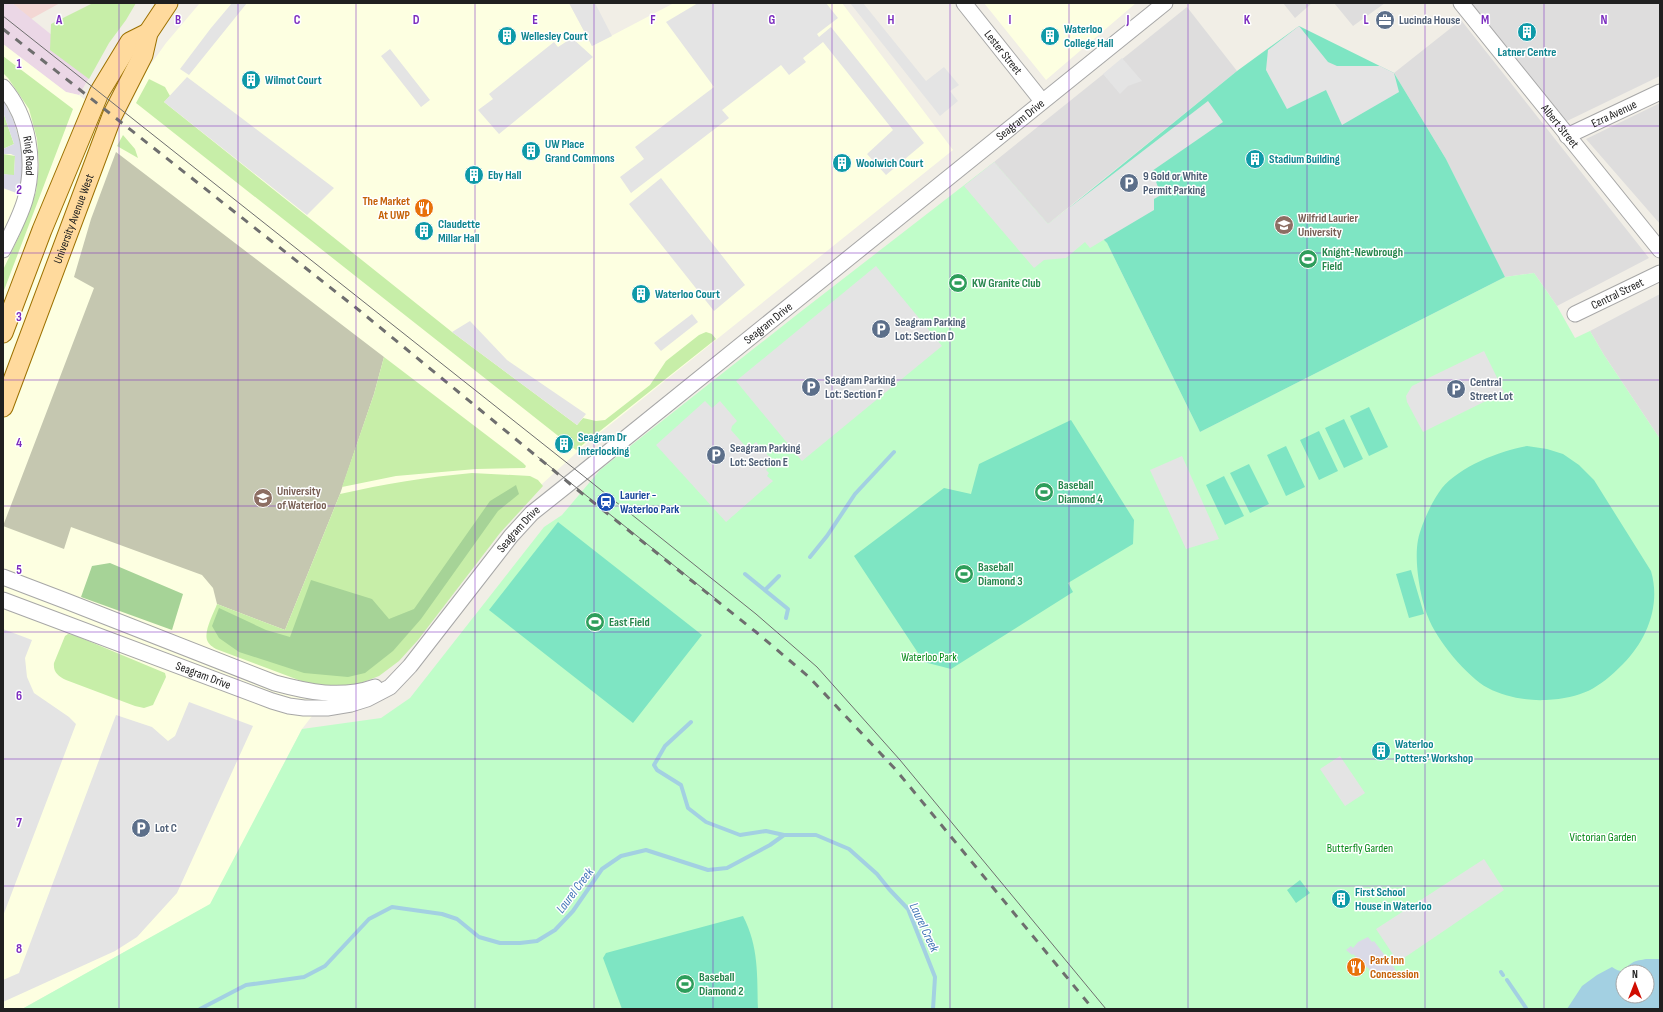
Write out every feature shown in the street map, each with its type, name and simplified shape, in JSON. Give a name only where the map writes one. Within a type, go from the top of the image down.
[{"type":"main road","name":"University Avenue West","points":[[3,407],[112,116],[142,55],[148,33],[168,3]]},
{"type":"main road","name":"University Avenue West","points":[[3,333],[42,230],[97,97],[130,42],[148,33]]},
{"type":"street","name":"Lester Street","points":[[964,3],[1042,101]]},
{"type":"street","name":"Seagram Drive","points":[[3,600],[272,701],[289,706],[304,708],[327,708],[352,704],[367,699],[390,687],[403,674],[511,536],[541,505],[1165,3]]},
{"type":"street","name":"Albert Street","points":[[1461,3],[1660,250]]},
{"type":"street","name":"Ring Road","points":[[3,87],[14,102],[25,128],[30,146],[30,168],[26,199],[3,250]]},
{"type":"street","name":"Ezra Avenue","points":[[1567,136],[1660,92]]},
{"type":"street","name":"Central Street","points":[[1575,314],[1660,273]]},
{"type":"street","name":"Seagram Drive","points":[[3,577],[275,683],[306,691],[335,694],[354,692],[379,685],[403,674]]},
{"type":"shaded area","points":[[3,3],[12,3],[94,69],[79,95],[66,92],[3,44]]},
{"type":"shaded area","points":[[12,3],[60,3],[31,19]]},
{"type":"shaded area","name":"University of Waterloo","points":[[200,3],[569,3],[592,46],[674,3],[842,3],[953,150],[586,444],[542,484],[505,513],[338,682],[302,729],[211,904],[22,1009],[3,1009],[3,44],[66,92],[79,95],[120,127],[146,71],[166,43]]},
{"type":"shaded area","points":[[232,3],[247,3],[189,75],[180,69],[211,28]]},
{"type":"shaded area","points":[[569,3],[595,3],[612,36],[592,46]]},
{"type":"shaded area","points":[[698,3],[826,3],[838,18],[817,34],[819,37],[831,27],[924,143],[886,175],[867,154],[893,130],[823,42],[803,58],[806,62],[789,75],[781,65],[722,110],[729,118],[631,193],[620,177],[644,159],[635,147],[714,87],[666,22]]},
{"type":"shaded area","points":[[850,3],[863,3],[926,81],[944,67],[959,85],[950,91],[958,101],[940,116]]},
{"type":"shaded area","points":[[984,3],[1136,3],[1046,80]]},
{"type":"shaded area","points":[[1283,3],[1312,3],[1295,18]]},
{"type":"shaded area","points":[[1334,3],[1385,3],[1353,26]]},
{"type":"shaded area","points":[[1468,3],[1660,3],[1660,76],[1565,122]]},
{"type":"shaded area","points":[[1187,7],[1237,71],[1048,224],[994,162]]},
{"type":"shaded area","points":[[1461,20],[1649,258],[1557,306],[1534,273],[1505,277],[1446,159],[1394,73]]},
{"type":"shaded area","points":[[1299,26],[1328,62],[1337,66],[1380,66],[1394,73],[1399,92],[1342,125],[1326,90],[1287,109],[1266,70],[1268,50]]},
{"type":"shaded area","points":[[572,38],[593,57],[499,134],[478,110],[493,99],[489,94],[554,42],[558,47]]},
{"type":"shaded area","points":[[390,49],[430,100],[421,107],[381,56]]},
{"type":"shaded area","points":[[1122,58],[1142,81],[1128,86],[1120,94],[1103,74]]},
{"type":"shaded area","points":[[187,77],[334,188],[307,215],[164,102]]},
{"type":"shaded area","points":[[3,100],[13,119],[22,149],[23,172],[19,194],[3,188],[3,174],[14,175],[15,156],[11,154],[3,154],[3,149],[14,144],[3,112]]},
{"type":"shaded area","name":"9 Gold or White Permit Parking","points":[[1208,101],[1223,122],[1152,171],[1161,195],[1154,199],[1154,210],[1090,248],[1085,242],[1066,258],[1044,260],[1034,268],[964,186],[994,162],[1048,224]]},
{"type":"shaded area","points":[[1660,103],[1660,224],[1586,139]]},
{"type":"shaded area","points":[[116,152],[384,357],[374,394],[340,494],[285,630],[217,604],[213,588],[202,575],[71,527],[64,549],[3,526],[94,288],[74,277],[91,219]]},
{"type":"shaded area","points":[[661,178],[745,285],[714,311],[629,204]]},
{"type":"shaded area","name":"Seagram Parking Lot: Section F","points":[[876,266],[942,346],[802,461],[736,381]]},
{"type":"shaded area","points":[[1660,294],[1660,439],[1604,355],[1590,331]]},
{"type":"shaded area","points":[[692,314],[698,322],[661,351],[654,343]]},
{"type":"shaded area","points":[[470,321],[507,360],[586,414],[577,425],[452,332]]},
{"type":"shaded area","name":"Central Street Lot","points":[[1484,351],[1504,392],[1423,432],[1407,402],[1406,396],[1412,386]]},
{"type":"shaded area","name":"Seagram Parking Lot: Section E","points":[[705,401],[712,408],[720,401],[737,421],[732,426],[731,430],[746,447],[749,448],[756,442],[774,462],[766,470],[769,473],[767,476],[773,481],[726,522],[656,445]]},
{"type":"shaded area","points":[[1182,456],[1219,539],[1186,549],[1150,470]]},
{"type":"shaded area","points":[[3,629],[32,640],[25,658],[27,677],[34,693],[69,717],[76,724],[3,916]]},
{"type":"shaded area","name":"Lot C","points":[[189,702],[253,726],[177,893],[137,937],[115,951],[3,1002],[3,980],[19,973],[116,715],[152,727],[168,741],[175,736]]},
{"type":"shaded area","points":[[1340,756],[1365,793],[1345,806],[1320,769]]},
{"type":"shaded area","points":[[1484,859],[1504,890],[1398,962],[1376,929]]},
{"type":"shaded area","points":[[1368,937],[1372,942],[1374,941],[1395,969],[1396,972],[1393,974],[1397,979],[1384,980],[1372,975],[1369,969],[1353,954],[1352,955],[1346,950],[1351,946],[1353,948],[1358,942]]},
{"type":"green space","points":[[93,3],[136,3],[126,20],[109,43],[89,79],[50,50],[51,24]]},
{"type":"green space","name":"Wilfrid Laurier University","points":[[1299,26],[1394,73],[1446,159],[1505,277],[1200,432],[1107,243],[1070,207],[1237,71]]},
{"type":"green space","points":[[3,56],[73,109],[3,293],[3,270],[20,234],[36,192],[39,165],[37,139],[29,109],[3,73]]},
{"type":"green space","points":[[149,79],[165,87],[170,96],[164,102],[452,332],[577,425],[583,418],[596,421],[605,420],[650,385],[666,361],[699,335],[706,332],[712,334],[716,339],[576,450],[136,103]]},
{"type":"green space","points":[[3,112],[14,144],[3,149]]},
{"type":"green space","points":[[123,135],[135,149],[138,158],[117,146]]},
{"type":"green space","points":[[3,154],[15,156],[14,176],[3,174]]},
{"type":"green space","name":"Waterloo Park","points":[[994,162],[1048,224],[1070,207],[1107,243],[1200,432],[1505,277],[1534,273],[1557,306],[1575,338],[1590,331],[1604,355],[1660,439],[1660,1009],[22,1009],[210,904],[302,729],[381,718],[410,698],[544,527],[562,515],[600,470]]},
{"type":"green space","points":[[384,357],[523,463],[526,466],[525,468],[476,469],[396,476],[342,487],[374,394]]},
{"type":"green space","points":[[1369,407],[1388,447],[1369,456],[1350,416]]},
{"type":"green space","points":[[1344,419],[1363,459],[1344,468],[1325,428]]},
{"type":"green space","name":"Baseball Diamond 3","points":[[1071,420],[1134,520],[1133,544],[1068,583],[1073,592],[951,669],[924,662],[854,556],[944,488],[971,494],[979,464]]},
{"type":"green space","points":[[1319,431],[1338,471],[1319,480],[1300,440]]},
{"type":"green space","points":[[1286,446],[1305,487],[1286,496],[1267,455]]},
{"type":"green space","points":[[1527,446],[1547,449],[1563,454],[1579,465],[1594,480],[1651,571],[1654,584],[1653,609],[1650,621],[1632,655],[1614,673],[1589,691],[1559,699],[1531,700],[1516,698],[1495,691],[1480,683],[1453,657],[1432,626],[1422,600],[1418,579],[1417,548],[1419,534],[1431,506],[1442,488],[1449,480],[1459,473],[1481,461],[1505,451]]},
{"type":"green space","points":[[1249,464],[1269,504],[1250,513],[1230,473]]},
{"type":"green space","points":[[472,473],[530,476],[538,480],[543,486],[500,533],[418,640],[399,661],[379,676],[361,683],[341,687],[322,687],[304,682],[216,649],[208,642],[206,636],[207,631],[217,604],[285,630],[340,494],[406,481]]},
{"type":"green space","points":[[1224,476],[1244,516],[1225,525],[1206,485]]},
{"type":"green space","points":[[516,485],[519,494],[498,511],[421,619],[393,651],[365,673],[348,677],[304,673],[239,652],[219,638],[212,626],[219,608],[266,630],[290,637],[311,580],[372,599],[389,619],[414,609],[490,501]]},
{"type":"green space","name":"East Field","points":[[558,522],[702,635],[633,723],[489,610]]},
{"type":"green space","points":[[110,563],[183,594],[172,630],[81,597],[92,566]]},
{"type":"green space","points":[[1411,570],[1424,614],[1409,618],[1396,574]]},
{"type":"green space","points":[[68,634],[74,635],[165,673],[166,677],[153,705],[144,708],[135,706],[66,680],[58,675],[54,669],[54,663],[65,636]]},
{"type":"green space","points":[[1300,880],[1310,893],[1296,903],[1287,890]]},
{"type":"green space","name":"Baseball Diamond 2","points":[[743,916],[755,950],[758,1009],[622,1009],[603,958],[606,953]]},
{"type":"water","points":[[1646,959],[1660,959],[1660,1009],[1567,1009],[1582,986],[1597,975],[1612,967],[1615,969],[1615,1004],[1655,1004],[1655,964],[1631,964]]},
{"type":"waterway","points":[[810,557],[827,536],[855,494],[894,452]]},
{"type":"waterway","points":[[745,574],[788,609],[786,618]]},
{"type":"waterway","points":[[765,590],[779,576]]},
{"type":"waterway","points":[[691,722],[665,746],[654,765],[657,770],[681,785],[688,808],[706,822],[740,835],[766,831],[784,835]]},
{"type":"waterway","name":"Laurel Creek","points":[[200,1009],[246,985],[304,977],[325,966],[369,919],[392,907],[442,914],[457,919],[479,937],[500,943],[537,941],[555,930],[573,911],[602,869],[621,856],[646,850],[708,870],[727,868],[770,845],[784,835],[816,835],[849,849],[877,874],[908,909],[935,977],[933,1009]]},
{"type":"waterway","points":[[1507,980],[1526,1008]]},
{"type":"tram line","points":[[3,16],[581,474],[756,614],[817,667],[900,760],[1106,1009]]},
{"type":"tram line","points":[[538,457],[716,599]]},
{"type":"railway","points":[[3,29],[360,311],[569,483],[756,632],[809,677],[896,770],[1093,1009]]},
{"type":"place","name":"Lucinda House","points":[[1385,20]]},
{"type":"place","name":"Latner Centre","points":[[1527,32]]},
{"type":"place","name":"Wellesley Court","points":[[507,36]]},
{"type":"place","name":"Waterloo College Hall","points":[[1050,36]]},
{"type":"place","name":"Wilmot Court","points":[[251,80]]},
{"type":"place","name":"UW Place Grand Commons","points":[[531,151]]},
{"type":"place","name":"Stadium Building","points":[[1255,159]]},
{"type":"place","name":"Woolwich Court","points":[[842,163]]},
{"type":"place","name":"Eby Hall","points":[[474,175]]},
{"type":"place","name":"9 Gold or White Permit Parking","points":[[1129,183]]},
{"type":"place","name":"The Market At UWP","points":[[424,208]]},
{"type":"place","name":"Wilfrid Laurier University","points":[[1284,225]]},
{"type":"place","name":"Claudette Millar Hall","points":[[424,231]]},
{"type":"place","name":"Knight-Newbrough Field","points":[[1308,259]]},
{"type":"place","name":"KW Granite Club","points":[[958,283]]},
{"type":"place","name":"Waterloo Court","points":[[641,294]]},
{"type":"place","name":"Seagram Parking Lot: Section D","points":[[881,329]]},
{"type":"place","name":"Seagram Parking Lot: Section F","points":[[811,387]]},
{"type":"place","name":"Central Street Lot","points":[[1456,389]]},
{"type":"place","name":"Seagram Dr Interlocking","points":[[564,444]]},
{"type":"place","name":"Seagram Parking Lot: Section E","points":[[716,455]]},
{"type":"place","name":"Baseball Diamond 4","points":[[1044,492]]},
{"type":"place","name":"University of Waterloo","points":[[263,498]]},
{"type":"place","name":"Laurier - Waterloo Park","points":[[606,502]]},
{"type":"place","name":"Baseball Diamond 3","points":[[964,574]]},
{"type":"place","name":"East Field","points":[[595,622]]},
{"type":"place","name":"Waterloo Potters' Workshop","points":[[1381,751]]},
{"type":"place","name":"Lot C","points":[[141,828]]},
{"type":"place","name":"First School House in Waterloo","points":[[1341,899]]},
{"type":"place","name":"Park Inn Concession","points":[[1356,967]]},
{"type":"place","name":"Baseball Diamond 2","points":[[685,984]]},
{"type":"park label","name":"Victorian Garden","points":[[1603,837]]},
{"type":"park label","name":"Butterfly Garden","points":[[1360,848]]}]
